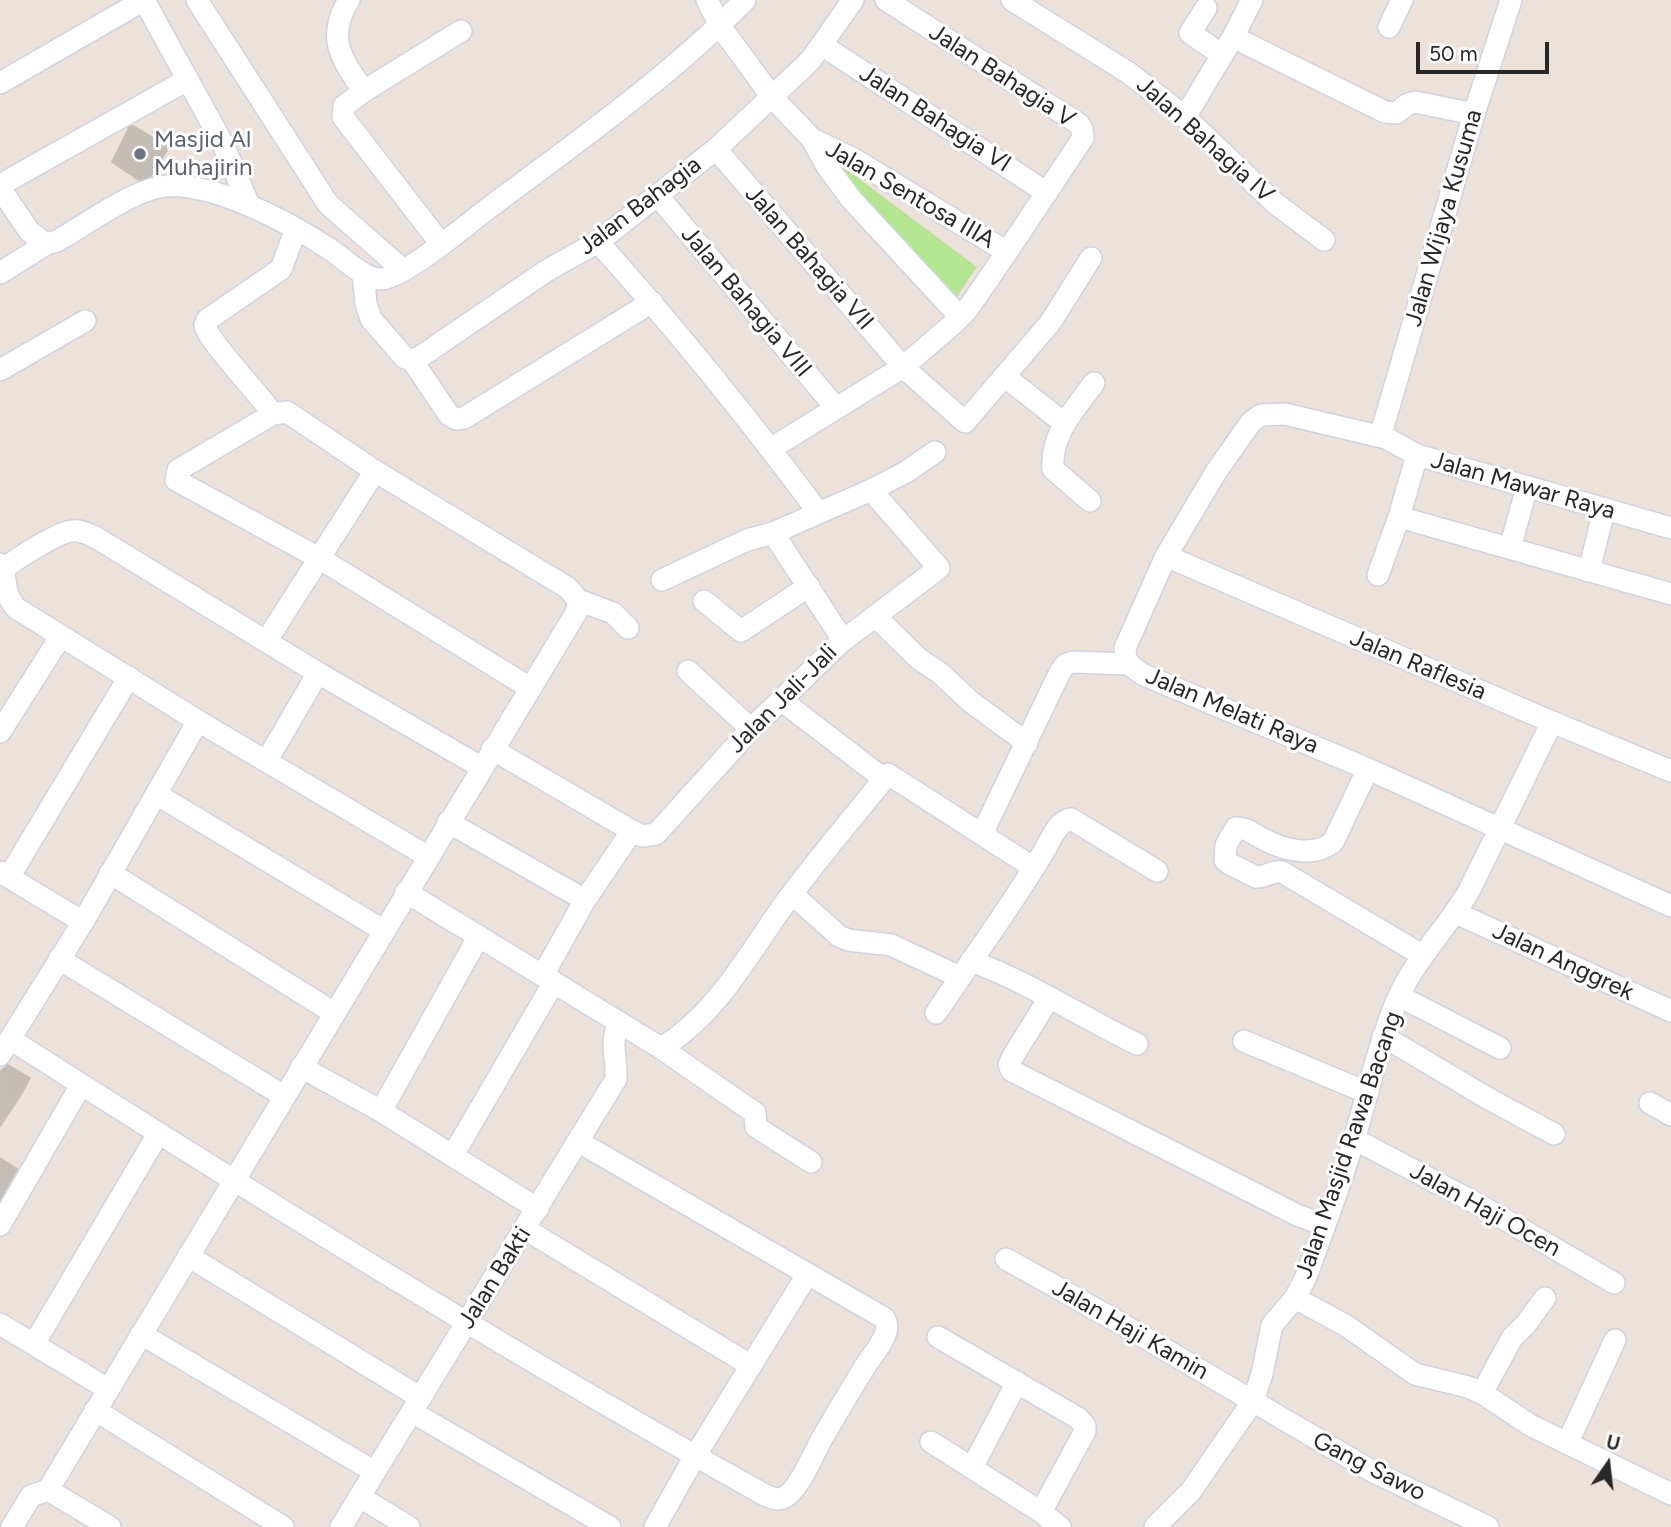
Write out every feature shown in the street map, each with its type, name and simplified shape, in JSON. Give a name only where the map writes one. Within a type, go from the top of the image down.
[{"type":"street","points":[[0,83],[144,0],[223,144],[249,205]]},
{"type":"street","points":[[197,0],[327,204],[403,270]]},
{"type":"street","points":[[349,0],[339,20],[339,51],[349,71],[364,91]]},
{"type":"street","points":[[707,0],[720,26],[772,97],[812,139],[826,165],[851,199],[960,317]]},
{"type":"street","points":[[0,273],[46,244],[57,241],[129,199],[162,186],[215,193],[249,205],[296,229],[363,273],[380,279],[403,270],[441,244],[625,106],[720,26],[745,0]]},
{"type":"street","name":"Jalan Bahagia","points":[[412,360],[467,327],[546,271],[598,242],[716,149],[810,61],[853,0]]},
{"type":"street","name":"Jalan Bahagia V","points":[[886,0],[1073,120],[1082,129],[1083,138],[1047,193]]},
{"type":"street","name":"Jalan Bahagia IV","points":[[1012,0],[1129,73],[1185,117],[1276,204],[1324,240]]},
{"type":"street","points":[[1185,117],[1252,0]]},
{"type":"street","points":[[1389,27],[1402,0]]},
{"type":"street","name":"Jalan Wijaya Kusuma","points":[[1377,436],[1382,427],[1474,114],[1511,0]]},
{"type":"street","points":[[1206,8],[1190,33],[1227,45],[1385,112],[1396,113],[1415,102],[1474,114]]},
{"type":"street","points":[[441,244],[343,117],[344,106],[461,31]]},
{"type":"street","name":"Jalan Bahagia VI","points":[[822,45],[1047,193]]},
{"type":"street","points":[[46,244],[29,231],[0,186],[187,80]]},
{"type":"street","name":"Jalan Sentosa IIIA","points":[[812,139],[852,158],[1007,252]]},
{"type":"street","name":"Jalan Bahagia VII","points":[[716,149],[903,367],[965,422],[1004,376]]},
{"type":"street","points":[[780,443],[903,367],[931,345],[960,317],[1047,193]]},
{"type":"street","name":"Jalan Bahagia VIII","points":[[657,195],[836,408]]},
{"type":"street","points":[[273,414],[260,394],[211,338],[205,326],[207,320],[281,269],[296,229]]},
{"type":"street","points":[[598,242],[745,414],[818,512]]},
{"type":"street","points":[[1064,423],[1004,376],[1049,323],[1091,258]]},
{"type":"street","points":[[363,273],[366,304],[371,319],[405,358],[412,360],[449,415],[456,419],[464,418],[652,302]]},
{"type":"street","points":[[0,370],[85,321]]},
{"type":"street","points":[[1090,501],[1053,469],[1052,455],[1064,423],[1094,383]]},
{"type":"street","points":[[530,688],[319,558],[176,480],[178,470],[273,414],[287,412],[375,471],[568,588],[578,600],[613,613],[628,628]]},
{"type":"street","name":"Jalan Melati Raya","points":[[1377,436],[1285,414],[1261,415],[1251,422],[1216,472],[1166,556],[1125,648],[1128,664],[1144,675],[1368,769],[1671,906]]},
{"type":"street","name":"Jalan Mawar Raya","points":[[1377,436],[1417,455],[1671,528]]},
{"type":"street","points":[[662,580],[747,540],[773,533],[871,489],[906,472],[935,452]]},
{"type":"street","points":[[1378,575],[1417,455]]},
{"type":"street","points":[[267,640],[375,471]]},
{"type":"street","points":[[1510,548],[1527,487]]},
{"type":"street","points":[[841,642],[939,568],[871,489]]},
{"type":"street","points":[[1589,571],[1604,510]]},
{"type":"street","points":[[1399,517],[1671,594]]},
{"type":"street","points":[[427,856],[198,721],[5,599],[1,588],[2,567],[69,530],[95,537],[318,673],[481,767]]},
{"type":"street","name":"Jalan Jali-Jali","points":[[632,831],[642,836],[656,834],[751,729],[841,642],[841,637],[773,533]]},
{"type":"street","name":"Jalan Raflesia","points":[[1166,556],[1552,723],[1671,771]]},
{"type":"street","points":[[704,601],[741,631],[809,586]]},
{"type":"street","points":[[12,1527],[31,1496],[48,1490],[427,856],[577,611],[578,600]]},
{"type":"street","points":[[875,617],[919,659],[1027,743]]},
{"type":"street","points":[[0,732],[61,636]]},
{"type":"street","points":[[982,834],[1066,664],[1128,664]]},
{"type":"street","points":[[688,671],[751,729]]},
{"type":"street","points":[[267,760],[318,673]]},
{"type":"street","points":[[83,922],[4,875],[129,677]]},
{"type":"street","points":[[781,700],[884,779]]},
{"type":"street","points":[[198,721],[83,922],[5,1047],[81,1085],[232,1182],[467,1324],[695,1456],[774,1499],[785,1497],[803,1473],[887,1328],[887,1322],[579,1142]]},
{"type":"street","name":"Jalan Masjid Rawa Bacang","points":[[1155,1527],[1191,1491],[1253,1401],[1262,1374],[1272,1325],[1295,1298],[1306,1278],[1354,1139],[1383,1036],[1399,996],[1422,955],[1456,913],[1552,723]]},
{"type":"street","points":[[453,1155],[548,979],[585,900],[632,831],[492,749]]},
{"type":"street","points":[[1368,769],[1334,842],[1325,849],[1311,852],[1296,850],[1239,828],[1234,831],[1224,855],[1230,864],[1256,877],[1274,871],[1282,872],[1422,955]]},
{"type":"street","points":[[661,1048],[697,1020],[730,984],[792,894],[888,774],[1034,868]]},
{"type":"street","points":[[156,794],[383,930]]},
{"type":"street","points":[[936,1013],[1065,820],[1071,819],[1157,871]]},
{"type":"street","points":[[448,822],[585,900]]},
{"type":"street","points":[[110,873],[334,1013]]},
{"type":"street","points":[[406,892],[661,1048],[755,1113],[756,1128],[811,1162]]},
{"type":"street","points":[[792,894],[839,936],[848,940],[891,946],[1022,983],[1088,1021],[1137,1044]]},
{"type":"street","name":"Jalan Anggrek","points":[[1456,913],[1671,1012]]},
{"type":"street","points":[[381,1111],[479,936]]},
{"type":"street","points":[[59,959],[284,1097]]},
{"type":"street","points":[[1399,996],[1500,1048]]},
{"type":"street","points":[[1049,998],[1012,1058],[1009,1065],[1012,1071],[1297,1215],[1324,1225]]},
{"type":"street","name":"Jalan Bakti","points":[[341,1527],[616,1079],[617,1061],[612,1045],[619,1022]]},
{"type":"street","points":[[1383,1036],[1554,1134]]},
{"type":"street","points":[[1244,1041],[1368,1093]]},
{"type":"street","points":[[301,1067],[381,1111],[538,1209]]},
{"type":"street","points":[[0,1225],[81,1085]]},
{"type":"street","points":[[1650,1103],[1671,1115]]},
{"type":"street","points":[[34,1344],[158,1133]]},
{"type":"street","name":"Jalan Haji Ocen","points":[[1354,1139],[1485,1209],[1614,1283]]},
{"type":"street","points":[[525,1229],[750,1365]]},
{"type":"street","points":[[188,1256],[416,1405],[610,1527]]},
{"type":"street","name":"Jalan Haji Kamin","points":[[1006,1259],[1253,1401]]},
{"type":"street","points":[[655,1527],[695,1456],[807,1275]]},
{"type":"street","points":[[1295,1298],[1345,1325],[1415,1374],[1482,1393],[1530,1425],[1671,1494]]},
{"type":"street","points":[[1482,1393],[1512,1338],[1545,1298]]},
{"type":"street","points":[[0,1324],[108,1389]]},
{"type":"street","points":[[141,1334],[375,1472]]},
{"type":"street","points":[[938,1337],[1078,1418],[1085,1426],[1085,1431],[1041,1511]]},
{"type":"street","points":[[1567,1442],[1615,1340]]},
{"type":"street","points":[[972,1468],[1017,1382]]},
{"type":"street","name":"Gang Sawo","points":[[1253,1401],[1370,1470],[1488,1527]]},
{"type":"street","points":[[95,1410],[283,1527]]},
{"type":"street","points":[[931,1442],[1041,1511],[1060,1527]]},
{"type":"street","points":[[48,1490],[110,1527]]},
{"type":"street","points":[[360,1497],[409,1527]]},
{"type":"green space","points":[[838,163],[977,267],[953,302],[942,298]]},
{"type":"building","points":[[133,126],[169,147],[151,176],[139,180],[112,162],[129,128]]},
{"type":"building","points":[[8,1065],[30,1078],[0,1126],[0,1072]]},
{"type":"building","points":[[0,1158],[17,1169],[0,1199]]},
{"type":"place","name":"Masjid Al Muhajirin","points":[[140,154]]}]
